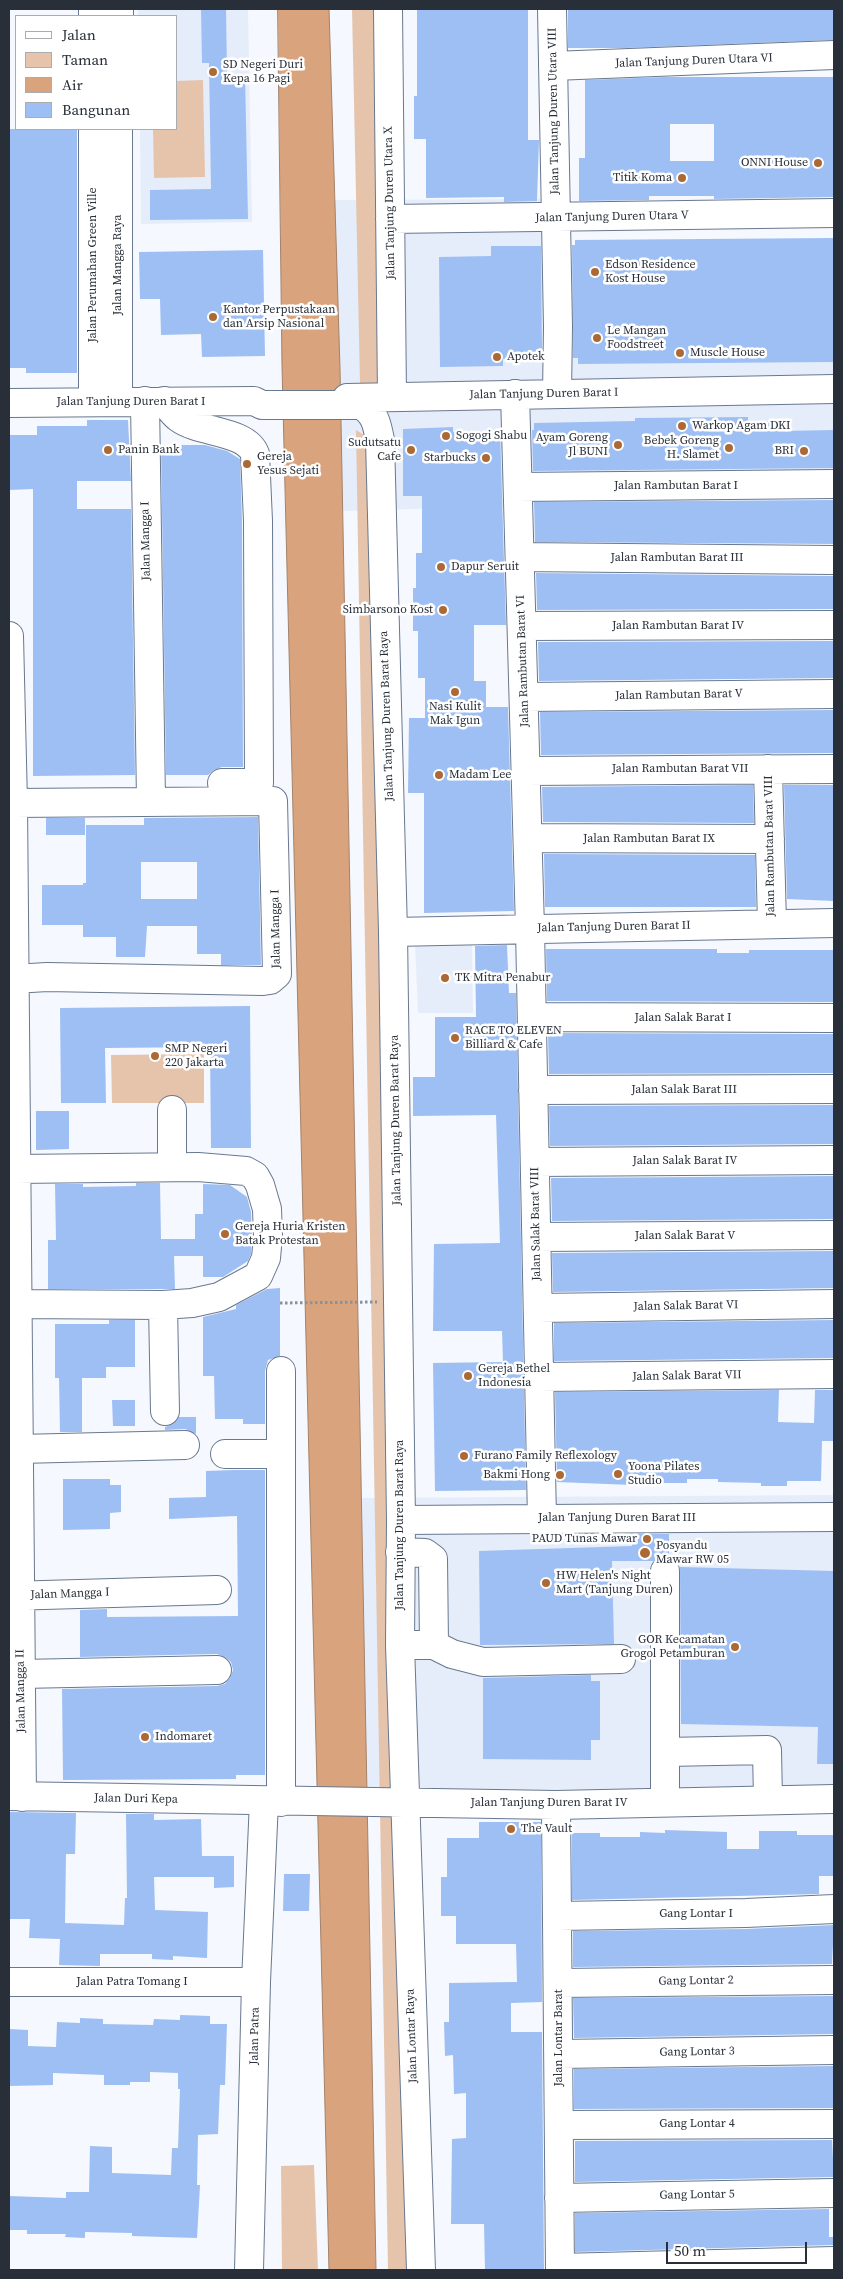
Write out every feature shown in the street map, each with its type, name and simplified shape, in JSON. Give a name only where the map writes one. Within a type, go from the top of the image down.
[{"type":"street","name":"Jalan Tanjung Duren Utara X","points":[[388,9],[390,219],[399,397]]},
{"type":"street","name":"Jalan Tanjung Duren Utara VIII","points":[[552,9],[558,327],[557,394]]},
{"type":"street","name":"Jalan Tanjung Duren Utara VI","points":[[553,66],[834,55]]},
{"type":"street","name":"Jalan Perumahan Green Ville","points":[[93,130],[105,401]]},
{"type":"street","name":"Jalan Mangga Raya","points":[[105,401],[118,130]]},
{"type":"street","name":"Jalan Tanjung Duren Utara V","points":[[390,219],[834,213]]},
{"type":"street","name":"Jalan Tanjung Duren Barat I","points":[[9,403],[360,401],[399,397],[515,394],[834,389]]},
{"type":"street","name":"Jalan Rambutan Barat VI","points":[[515,394],[530,929]]},
{"type":"street","name":"Jalan Tanjung Duren Barat Raya","points":[[380,440],[399,397]]},
{"type":"street","name":"Jalan Mangga I","points":[[151,792],[154,401]]},
{"type":"street","points":[[151,792],[259,783],[258,521],[255,454],[247,442],[194,426],[154,401]]},
{"type":"street","name":"Jalan Tanjung Duren Barat Raya","points":[[360,401],[371,410],[377,424],[380,440],[393,932],[401,1520],[400,1802]]},
{"type":"street","name":"Jalan Rambutan Barat I","points":[[518,487],[834,484]]},
{"type":"street","name":"Jalan Rambutan Barat III","points":[[520,557],[834,560]]},
{"type":"street","name":"Jalan Rambutan Barat IV","points":[[522,626],[834,625]]},
{"type":"street","name":"Jalan Mangga I","points":[[9,636],[13,803],[19,1449],[14,1596],[217,1590]]},
{"type":"street","name":"Jalan Rambutan Barat V","points":[[524,697],[834,694]]},
{"type":"street","name":"Jalan Rambutan Barat VII","points":[[526,771],[834,768]]},
{"type":"street","name":"Jalan Rambutan Barat VIII","points":[[768,769],[772,924]]},
{"type":"street","name":"Jalan Mangga I","points":[[13,803],[151,792],[273,802],[277,974],[270,980],[263,981],[47,977],[14,980]]},
{"type":"street","name":"Jalan Rambutan Barat IX","points":[[528,838],[770,839]]},
{"type":"street","name":"Jalan Tanjung Duren Barat II","points":[[393,932],[834,923]]},
{"type":"street","name":"Jalan Salak Barat VIII","points":[[530,929],[542,1519]]},
{"type":"street","name":"Jalan Salak Barat I","points":[[532,1017],[834,1018]]},
{"type":"street","name":"Jalan Salak Barat III","points":[[533,1090],[834,1089]]},
{"type":"street","points":[[172,1110],[185,1167]]},
{"type":"street","name":"Jalan Salak Barat IV","points":[[535,1162],[834,1160]]},
{"type":"street","points":[[16,1169],[185,1167],[246,1171],[255,1176],[267,1209],[268,1236],[266,1258],[258,1276],[219,1297],[163,1305],[18,1304]]},
{"type":"street","name":"Jalan Salak Barat V","points":[[536,1237],[834,1235]]},
{"type":"street","name":"Jalan Salak Barat VI","points":[[538,1308],[834,1304]]},
{"type":"street","points":[[163,1305],[165,1411]]},
{"type":"street","name":"Jalan Patra","points":[[249,2270],[256,1982],[283,1802],[281,1372]]},
{"type":"street","name":"Jalan Salak Barat VII","points":[[539,1378],[834,1374]]},
{"type":"street","points":[[19,1449],[185,1444]]},
{"type":"street","points":[[225,1454],[281,1454]]},
{"type":"street","name":"Jalan Tanjung Duren Barat III","points":[[401,1520],[834,1517]]},
{"type":"street","points":[[400,1552],[426,1553],[433,1559],[434,1645]]},
{"type":"street","points":[[665,1571],[665,1802]]},
{"type":"street","name":"Jalan Mangga II","points":[[14,1596],[21,1674],[15,1796]]},
{"type":"street","points":[[400,1645],[434,1645],[452,1654],[483,1662],[621,1658]]},
{"type":"street","points":[[21,1674],[217,1670]]},
{"type":"street","points":[[666,1752],[767,1750],[768,1800]]},
{"type":"street","name":"Jalan Duri Kepa","points":[[15,1796],[283,1802]]},
{"type":"street","name":"Jalan Tanjung Duren Barat IV","points":[[283,1802],[556,1805],[834,1799]]},
{"type":"street","name":"Jalan Lontar Raya","points":[[400,1802],[421,2270]]},
{"type":"street","name":"Jalan Lontar Barat","points":[[556,1805],[560,2269]]},
{"type":"street","name":"Gang Lontar I","points":[[558,1916],[746,1913],[834,1909]]},
{"type":"street","name":"Gang Lontar 2","points":[[558,1983],[834,1980]]},
{"type":"street","name":"Jalan Patra Tomang I","points":[[9,1982],[256,1982]]},
{"type":"street","name":"Gang Lontar 3","points":[[559,2054],[834,2050]]},
{"type":"street","name":"Gang Lontar 4","points":[[559,2125],[834,2124]]},
{"type":"street","name":"Gang Lontar 5","points":[[559,2198],[834,2194]]},
{"type":"street","points":[[560,2269],[834,2261]]},
{"type":"path","points":[[280,1303],[379,1302]]},
{"type":"shaded area","name":"SD Negeri Duri Kepa 16 Pagi","points":[[138,9],[248,9],[252,222],[141,224],[140,130],[178,130],[178,15],[138,15]]},
{"type":"shaded area","points":[[550,199],[548,296],[834,294],[834,497],[342,511],[333,200]]},
{"type":"shaded area","name":"TK Mitra Penabur","points":[[472,942],[473,1013],[418,1013],[415,943]]},
{"type":"shaded area","points":[[834,1495],[834,1790],[367,1799],[361,1498]]},
{"type":"green space","points":[[352,9],[376,9],[384,383],[360,383]]},
{"type":"green space","points":[[203,80],[205,177],[154,178],[153,130],[178,130],[178,81]]},
{"type":"green space","points":[[356,430],[375,442],[410,2270],[388,2270]]},
{"type":"green space","points":[[204,1054],[204,1103],[112,1103],[111,1055]]},
{"type":"green space","points":[[314,2165],[318,2270],[282,2270],[281,2166]]},
{"type":"water","points":[[278,9],[329,9],[340,369],[376,2270],[329,2270],[282,366]]},
{"type":"building","points":[[201,9],[226,9],[227,74],[245,74],[248,219],[150,220],[150,190],[211,189],[209,63],[202,63]]},
{"type":"building","points":[[417,9],[528,9],[528,140],[539,140],[537,201],[504,202],[504,197],[426,198],[426,139],[414,139],[414,96],[417,96]]},
{"type":"building","points":[[568,9],[834,9],[834,40],[626,48],[568,48]]},
{"type":"building","points":[[664,77],[834,77],[834,197],[714,199],[714,196],[649,196],[649,200],[579,201],[579,158],[585,158],[585,80]],"holes":[[[670,124],[714,124],[714,161],[670,161]]]},
{"type":"building","points":[[9,129],[77,130],[77,373],[26,373],[26,368],[9,368]]},
{"type":"building","points":[[834,238],[834,362],[578,364],[578,358],[573,358],[572,245],[575,245],[575,240]]},
{"type":"building","points":[[491,246],[541,246],[542,359],[503,359],[503,366],[440,367],[439,257],[491,256]]},
{"type":"building","name":"Kantor Perpustakaan dan Arsip Nasional","points":[[263,250],[265,356],[202,357],[201,334],[161,335],[160,299],[140,299],[139,252]]},
{"type":"building","points":[[748,417],[748,423],[784,423],[784,431],[834,430],[834,468],[533,471],[532,430],[534,430],[534,423],[635,421],[635,418]]},
{"type":"building","points":[[87,420],[128,420],[131,481],[77,481],[77,509],[131,509],[135,775],[33,776],[33,489],[9,490],[9,435],[37,435],[37,426],[87,426]]},
{"type":"building","points":[[453,427],[453,432],[500,431],[506,625],[474,625],[474,681],[486,681],[486,707],[508,707],[514,911],[424,913],[424,793],[408,793],[409,718],[425,718],[425,678],[418,678],[418,631],[413,631],[413,588],[416,588],[416,553],[422,553],[422,496],[403,496],[403,429]]},
{"type":"building","points":[[161,445],[205,445],[227,451],[240,459],[243,767],[222,767],[208,775],[166,775]]},
{"type":"building","points":[[834,500],[834,544],[535,542],[534,502]]},
{"type":"building","points":[[536,573],[834,576],[834,609],[537,610]]},
{"type":"building","points":[[834,641],[834,678],[539,681],[538,642]]},
{"type":"building","points":[[834,710],[834,753],[541,755],[540,712]]},
{"type":"building","points":[[753,785],[754,823],[543,822],[542,787]]},
{"type":"building","points":[[784,785],[834,785],[834,901],[787,899]]},
{"type":"building","points":[[258,817],[261,965],[221,965],[221,954],[197,954],[197,926],[147,926],[145,957],[116,957],[116,937],[83,937],[83,925],[42,925],[42,885],[83,885],[83,883],[86,883],[86,825],[144,825],[144,818]],"holes":[[[141,862],[197,862],[197,899],[141,899]]]},
{"type":"building","points":[[46,818],[85,818],[85,835],[46,835]]},
{"type":"building","points":[[544,854],[755,855],[756,907],[545,907]]},
{"type":"building","points":[[507,945],[509,993],[516,993],[526,1490],[435,1491],[433,1363],[503,1362],[502,1331],[433,1331],[434,1244],[500,1243],[496,1115],[413,1116],[413,1077],[435,1077],[435,1017],[476,1017],[475,946]]},
{"type":"building","points":[[546,949],[717,949],[717,953],[749,953],[749,950],[834,950],[834,1002],[547,1001]]},
{"type":"building","name":"SMP Negeri 220 Jakarta","points":[[250,1006],[251,1148],[211,1148],[210,1047],[105,1048],[106,1103],[61,1103],[60,1008]]},
{"type":"building","points":[[548,1033],[834,1034],[834,1073],[549,1074]]},
{"type":"building","points":[[834,1105],[834,1144],[550,1146],[549,1106]]},
{"type":"building","points":[[36,1111],[69,1111],[69,1149],[36,1150]]},
{"type":"building","points":[[834,1176],[834,1219],[552,1221],[551,1178]]},
{"type":"building","points":[[136,1183],[160,1183],[161,1239],[195,1239],[195,1214],[203,1214],[203,1184],[230,1185],[247,1197],[251,1212],[251,1254],[248,1261],[223,1277],[203,1277],[203,1256],[174,1256],[175,1289],[48,1289],[48,1240],[56,1240],[55,1184],[83,1184],[83,1187],[136,1186]]},
{"type":"building","points":[[834,1251],[834,1288],[553,1292],[552,1253]]},
{"type":"building","points":[[280,1288],[280,1356],[268,1360],[265,1371],[265,1424],[243,1424],[243,1419],[215,1419],[214,1376],[203,1376],[203,1317],[236,1309],[236,1305],[267,1289]]},
{"type":"building","points":[[109,1320],[135,1320],[135,1367],[106,1367],[106,1378],[82,1378],[82,1432],[60,1432],[59,1378],[55,1378],[55,1324],[109,1324]]},
{"type":"building","points":[[834,1320],[834,1358],[554,1361],[554,1323]]},
{"type":"building","points":[[779,1390],[778,1422],[814,1423],[815,1390],[834,1390],[834,1441],[822,1441],[821,1481],[787,1481],[787,1486],[761,1486],[761,1483],[718,1482],[718,1479],[687,1479],[687,1483],[657,1483],[657,1486],[557,1482],[555,1392]]},
{"type":"building","points":[[112,1400],[135,1400],[135,1426],[113,1426]]},
{"type":"building","points":[[179,1417],[196,1417],[196,1434],[185,1429],[165,1430],[165,1427],[173,1424]]},
{"type":"building","points":[[265,1470],[265,1775],[236,1775],[236,1779],[63,1780],[62,1689],[217,1686],[225,1684],[230,1678],[233,1670],[231,1662],[217,1654],[80,1657],[80,1610],[107,1609],[107,1617],[238,1616],[237,1516],[169,1519],[169,1498],[206,1497],[206,1471]]},
{"type":"building","points":[[63,1479],[110,1479],[110,1485],[121,1485],[121,1512],[110,1513],[110,1529],[63,1530]]},
{"type":"building","name":"HW Helen's Night Mart (Tanjung Duren)","points":[[632,1534],[669,1534],[669,1556],[658,1557],[654,1561],[612,1561],[614,1644],[480,1645],[479,1551],[632,1546]]},
{"type":"building","name":"GOR Kecamatan Grogol Petamburan","points":[[680,1567],[834,1571],[834,1764],[817,1764],[818,1727],[681,1724]]},
{"type":"building","points":[[591,1675],[591,1681],[600,1681],[600,1740],[591,1740],[591,1760],[483,1759],[483,1678]]},
{"type":"building","points":[[9,1812],[76,1813],[75,1854],[66,1854],[65,1923],[124,1925],[125,1898],[127,1898],[126,1814],[154,1814],[154,1820],[201,1819],[202,1856],[234,1856],[234,1887],[214,1888],[214,1877],[154,1877],[155,1910],[208,1912],[207,1958],[173,1956],[173,1960],[152,1959],[152,1954],[100,1954],[100,1966],[59,1965],[60,1939],[29,1938],[30,1919],[9,1919]]},
{"type":"building","points":[[479,1822],[541,1822],[542,2002],[511,2003],[511,2032],[542,2032],[544,2270],[485,2270],[484,2224],[451,2224],[452,2139],[466,2138],[466,2093],[454,2094],[453,2055],[445,2056],[444,2022],[449,2022],[449,1983],[517,1982],[516,1944],[456,1944],[456,1916],[441,1916],[441,1877],[447,1877],[447,1838],[479,1838]]},
{"type":"building","points":[[665,1830],[727,1832],[727,1849],[759,1849],[759,1831],[797,1831],[797,1835],[834,1835],[834,1876],[819,1876],[819,1894],[572,1900],[572,1833],[600,1833],[600,1837],[640,1837],[640,1832],[665,1833]]},
{"type":"building","points":[[284,1874],[310,1874],[309,1911],[283,1911]]},
{"type":"building","points":[[834,1925],[832,1964],[573,1967],[573,1931],[746,1929]]},
{"type":"building","points":[[833,1996],[834,2034],[574,2038],[573,1998]]},
{"type":"building","points":[[180,2015],[210,2016],[210,2024],[227,2024],[225,2085],[220,2085],[218,2134],[198,2135],[197,2185],[200,2185],[197,2238],[132,2236],[132,2233],[85,2232],[85,2238],[65,2237],[66,2234],[27,2234],[27,2230],[9,2230],[9,2196],[66,2198],[66,2192],[89,2192],[90,2146],[112,2147],[112,2173],[171,2175],[172,2148],[178,2148],[180,2089],[178,2089],[178,2073],[150,2072],[150,2082],[130,2082],[130,2085],[104,2085],[104,2075],[53,2073],[53,2085],[9,2086],[9,2029],[28,2030],[28,2046],[56,2047],[57,2022],[80,2023],[80,2018],[103,2019],[103,2024],[153,2025],[154,2019],[180,2020]]},
{"type":"building","points":[[834,2066],[834,2108],[574,2109],[574,2069]]},
{"type":"building","points":[[832,2140],[834,2177],[575,2182],[575,2141]]},
{"type":"building","points":[[829,2209],[829,2237],[834,2237],[834,2245],[575,2252],[575,2213]]},
{"type":"place","name":"SD Negeri Duri Kepa 16 Pagi","points":[[213,72]]},
{"type":"place","name":"ONNI House","points":[[818,163]]},
{"type":"place","name":"Titik Koma","points":[[682,178]]},
{"type":"place","name":"Edson Residence Kost House","points":[[595,272]]},
{"type":"place","name":"Kantor Perpustakaan dan Arsip Nasional","points":[[213,317]]},
{"type":"place","name":"Le Mangan Foodstreet","points":[[597,338]]},
{"type":"place","name":"Muscle House","points":[[680,353]]},
{"type":"place","name":"Apotek","points":[[497,357]]},
{"type":"place","name":"Warkop Agam DKI","points":[[682,426]]},
{"type":"place","name":"Sogogi Shabu","points":[[446,436]]},
{"type":"place","name":"Ayam Goreng Jl BUNI","points":[[618,445]]},
{"type":"place","name":"Bebek Goreng H. Slamet","points":[[729,448]]},
{"type":"place","name":"Panin Bank","points":[[108,450]]},
{"type":"place","name":"Sudutsatu Cafe","points":[[411,450]]},
{"type":"place","name":"BRI","points":[[804,451]]},
{"type":"place","name":"Starbucks","points":[[486,458]]},
{"type":"place","name":"Gereja Yesus Sejati","points":[[247,464]]},
{"type":"place","name":"Dapur Seruit","points":[[441,567]]},
{"type":"place","name":"Simbarsono Kost","points":[[443,610]]},
{"type":"place","name":"Nasi Kulit Mak Igun","points":[[455,692]]},
{"type":"place","name":"Madam Lee","points":[[439,775]]},
{"type":"place","name":"TK Mitra Penabur","points":[[445,978]]},
{"type":"place","name":"RACE TO ELEVEN Billiard & Cafe","points":[[455,1038]]},
{"type":"place","name":"SMP Negeri 220 Jakarta","points":[[155,1056]]},
{"type":"place","name":"Gereja Huria Kristen Batak Protestan","points":[[225,1234]]},
{"type":"place","name":"Gereja Bethel Indonesia","points":[[468,1376]]},
{"type":"place","name":"Furano Family Reflexology","points":[[464,1456]]},
{"type":"place","name":"Yoona Pilates Studio","points":[[618,1474]]},
{"type":"place","name":"Bakmi Hong","points":[[560,1475]]},
{"type":"place","name":"PAUD Tunas Mawar","points":[[647,1539]]},
{"type":"place","name":"Posyandu Mawar RW 05","points":[[645,1553]]},
{"type":"place","name":"HW Helen's Night Mart (Tanjung Duren)","points":[[546,1583]]},
{"type":"place","name":"GOR Kecamatan Grogol Petamburan","points":[[735,1647]]},
{"type":"place","name":"Indomaret","points":[[145,1737]]},
{"type":"place","name":"The Vault","points":[[511,1829]]}]
